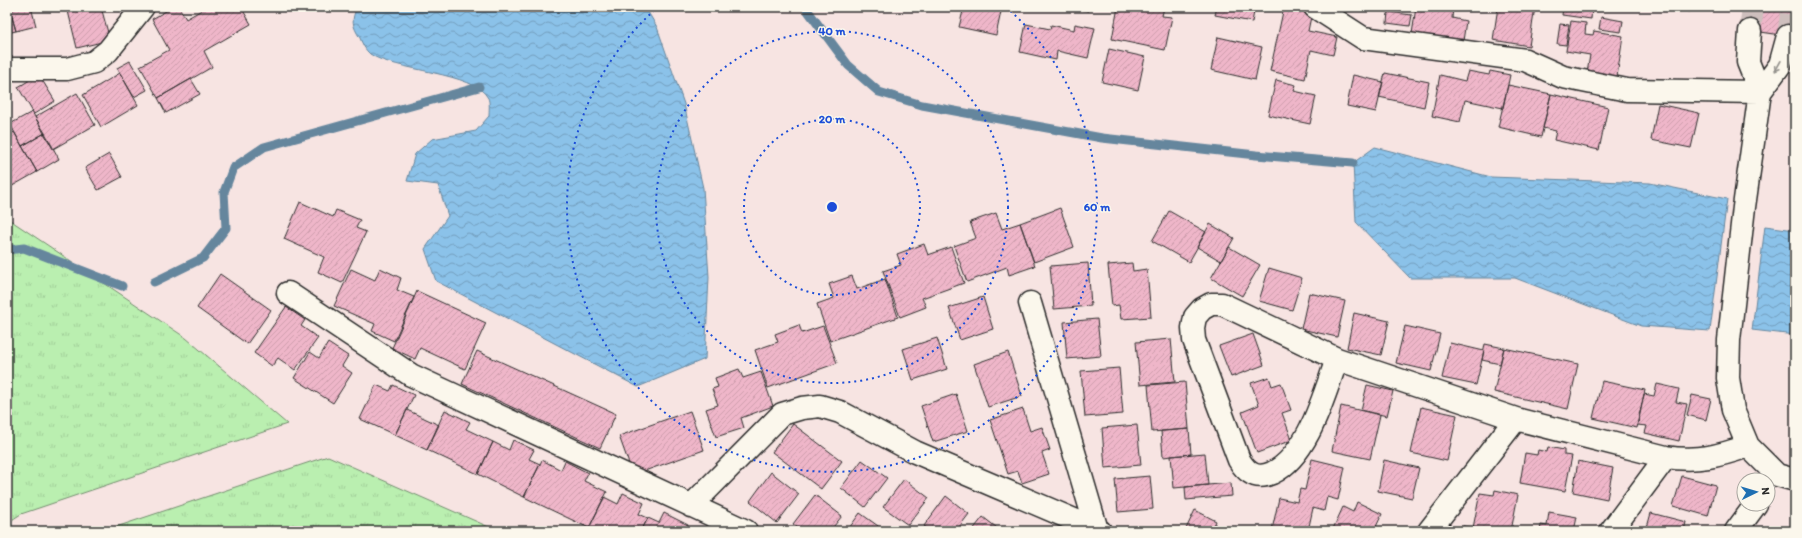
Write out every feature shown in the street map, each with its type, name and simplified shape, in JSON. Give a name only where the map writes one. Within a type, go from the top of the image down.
[{"type":"street","points":[[7,70],[67,69],[94,62],[108,51],[142,7]]},
{"type":"street","points":[[1315,7],[1363,38],[1525,60],[1563,77],[1627,90],[1760,92]]},
{"type":"street","points":[[1750,31],[1748,62],[1760,92]]},
{"type":"street","points":[[1780,481],[1748,446],[1733,410],[1728,378],[1729,340],[1744,207],[1760,92],[1780,66],[1788,36]]},
{"type":"street","points":[[288,292],[412,375],[746,531]]},
{"type":"street","points":[[1030,303],[1098,530]]},
{"type":"street","points":[[1337,359],[1316,416],[1302,444],[1288,462],[1279,469],[1268,475],[1257,476],[1246,471],[1236,453],[1198,352],[1193,328],[1195,318],[1202,309],[1211,304],[1222,304],[1337,359],[1516,419],[1666,457],[1683,460],[1701,459],[1718,456],[1748,446]]},
{"type":"street","points":[[691,506],[782,414],[802,408],[820,406],[840,412],[915,452],[1098,530]]},
{"type":"street","points":[[1429,531],[1516,419]]},
{"type":"street","points":[[1611,531],[1666,457]]},
{"type":"street","points":[[1736,531],[1750,512]]},
{"type":"green space","points":[[7,218],[186,338],[287,424],[21,514],[7,523]]},
{"type":"green space","points":[[328,456],[498,531],[104,531]]},
{"type":"water","points":[[357,7],[645,7],[657,27],[684,104],[703,188],[709,277],[705,359],[638,387],[436,281],[425,249],[448,216],[438,185],[407,181],[415,154],[432,139],[476,131],[489,116],[489,100],[480,89],[467,83],[451,77],[381,60],[370,54],[355,30],[353,19]]},
{"type":"water","points":[[1375,147],[1491,177],[1650,183],[1727,199],[1710,331],[1641,326],[1515,278],[1410,278],[1356,222],[1353,163]]},
{"type":"water","points":[[1765,226],[1795,230],[1795,335],[1752,330]]},
{"type":"building","points":[[7,7],[9,7],[16,31],[7,33]]},
{"type":"building","points":[[31,7],[36,26],[16,31],[10,10]]},
{"type":"building","points":[[67,7],[101,7],[110,40],[77,48]]},
{"type":"building","points":[[173,7],[179,7],[186,19],[207,7],[241,7],[251,24],[204,51],[212,67],[158,98],[140,66],[169,50],[152,19]]},
{"type":"building","points":[[964,7],[1002,7],[996,35],[959,27]]},
{"type":"building","points":[[1068,7],[1089,7],[1088,11]]},
{"type":"building","points":[[1118,7],[1137,10],[1138,7],[1164,7],[1162,16],[1172,17],[1165,50],[1112,39]]},
{"type":"building","points":[[1217,7],[1255,7],[1252,22],[1215,15]]},
{"type":"building","points":[[1284,7],[1313,7],[1308,31],[1337,37],[1333,55],[1311,50],[1305,79],[1270,71]]},
{"type":"building","points":[[1358,7],[1390,7],[1389,12]]},
{"type":"building","points":[[1416,7],[1453,7],[1452,18],[1466,21],[1463,41],[1412,34]]},
{"type":"building","points":[[1498,7],[1535,7],[1529,46],[1493,40]]},
{"type":"building","points":[[1563,7],[1592,7],[1591,19],[1562,15]]},
{"type":"building","points":[[1659,7],[1691,7],[1690,12]]},
{"type":"building","points":[[1744,7],[1795,7],[1795,37],[1740,29]]},
{"type":"building","points":[[1388,12],[1412,15],[1410,26],[1387,23]]},
{"type":"building","points":[[1601,17],[1623,21],[1621,32],[1599,29]]},
{"type":"building","points":[[1571,21],[1586,23],[1585,34],[1593,35],[1594,31],[1623,36],[1617,77],[1587,73],[1590,55],[1566,51]]},
{"type":"building","points":[[1026,24],[1050,29],[1051,25],[1074,30],[1075,24],[1095,28],[1088,58],[1057,51],[1056,60],[1020,52]]},
{"type":"building","points":[[1560,24],[1569,25],[1566,45],[1557,44]]},
{"type":"building","points":[[1218,37],[1262,47],[1255,80],[1211,70]]},
{"type":"building","points":[[1109,49],[1145,57],[1138,90],[1102,82]]},
{"type":"building","points":[[130,61],[147,90],[134,97],[117,68]]},
{"type":"building","points":[[1468,71],[1489,75],[1490,71],[1510,75],[1503,108],[1465,100],[1460,122],[1432,116],[1440,75],[1465,81]]},
{"type":"building","points":[[120,73],[138,105],[101,127],[83,95]]},
{"type":"building","points":[[1385,73],[1429,82],[1424,107],[1379,97]]},
{"type":"building","points":[[39,75],[55,101],[34,114],[18,87]]},
{"type":"building","points":[[1353,75],[1383,82],[1376,112],[1347,106]]},
{"type":"building","points":[[191,79],[200,94],[166,113],[158,98]]},
{"type":"building","points":[[1276,80],[1296,85],[1294,91],[1316,96],[1310,124],[1268,115]]},
{"type":"building","points":[[1508,85],[1551,94],[1541,137],[1498,127]]},
{"type":"building","points":[[77,93],[95,125],[53,149],[35,117]]},
{"type":"building","points":[[1551,94],[1608,107],[1599,150],[1554,140],[1556,131],[1543,128]]},
{"type":"building","points":[[1658,104],[1699,113],[1691,148],[1651,140]]},
{"type":"building","points":[[32,112],[45,133],[22,146],[10,124]]},
{"type":"building","points":[[14,132],[37,172],[7,189],[7,136]]},
{"type":"building","points":[[45,133],[59,159],[37,172],[22,146]]},
{"type":"building","points":[[109,154],[122,177],[98,190],[85,168]]},
{"type":"building","points":[[300,202],[333,217],[336,210],[360,220],[356,228],[366,232],[342,283],[318,272],[324,257],[284,239]]},
{"type":"building","points":[[1060,208],[1074,247],[1034,262],[1020,223]]},
{"type":"building","points":[[1169,211],[1206,232],[1189,262],[1152,241]]},
{"type":"building","points":[[996,213],[1002,229],[1020,223],[1035,266],[1009,275],[1007,267],[967,282],[954,246],[976,238],[970,222]]},
{"type":"building","points":[[1210,224],[1234,238],[1221,261],[1197,247]]},
{"type":"building","points":[[924,244],[928,255],[951,247],[964,283],[922,298],[926,307],[900,317],[883,271],[901,265],[897,254]]},
{"type":"building","points":[[1229,247],[1260,265],[1242,296],[1211,278]]},
{"type":"building","points":[[1088,263],[1091,306],[1054,309],[1050,266]]},
{"type":"building","points":[[1132,263],[1133,271],[1147,269],[1151,317],[1121,319],[1119,305],[1112,306],[1108,265]]},
{"type":"building","points":[[380,268],[401,278],[397,290],[414,297],[394,341],[372,331],[375,324],[334,306],[351,269],[375,280]]},
{"type":"building","points":[[1269,268],[1302,278],[1292,310],[1259,301]]},
{"type":"building","points":[[220,274],[271,310],[247,344],[197,308]]},
{"type":"building","points":[[852,276],[857,289],[885,279],[898,317],[830,341],[817,304],[834,298],[829,284]]},
{"type":"building","points":[[417,291],[486,323],[465,369],[420,348],[415,359],[392,348]]},
{"type":"building","points":[[1309,293],[1345,301],[1337,337],[1301,329]]},
{"type":"building","points":[[983,297],[993,329],[960,340],[949,308]]},
{"type":"building","points":[[286,307],[305,320],[301,326],[318,338],[295,370],[278,358],[272,366],[254,353]]},
{"type":"building","points":[[1354,313],[1389,321],[1381,355],[1347,348]]},
{"type":"building","points":[[1097,319],[1101,356],[1067,359],[1064,322]]},
{"type":"building","points":[[799,325],[802,333],[823,326],[837,363],[768,388],[755,350],[778,342],[775,334]]},
{"type":"building","points":[[1405,326],[1440,334],[1431,371],[1396,363]]},
{"type":"building","points":[[1253,334],[1264,365],[1231,377],[1219,346]]},
{"type":"building","points":[[937,338],[947,369],[913,380],[903,349]]},
{"type":"building","points":[[1171,339],[1175,382],[1140,385],[1136,342]]},
{"type":"building","points":[[328,343],[348,356],[342,366],[352,373],[333,403],[294,378],[310,352],[319,358]]},
{"type":"building","points":[[1450,343],[1484,351],[1476,385],[1442,378]]},
{"type":"building","points":[[1485,344],[1504,348],[1500,364],[1482,360]]},
{"type":"building","points":[[1504,348],[1578,364],[1568,409],[1494,392]]},
{"type":"building","points":[[477,351],[616,414],[600,448],[462,384]]},
{"type":"building","points":[[1008,352],[1022,396],[988,407],[974,364]]},
{"type":"building","points":[[1119,368],[1123,414],[1085,417],[1081,371]]},
{"type":"building","points":[[739,369],[743,378],[761,372],[773,406],[741,418],[744,428],[716,437],[706,409],[718,405],[712,389],[718,387],[715,378]]},
{"type":"building","points":[[1269,377],[1272,386],[1281,383],[1291,410],[1282,413],[1292,440],[1257,453],[1242,412],[1259,405],[1251,383]]},
{"type":"building","points":[[1602,381],[1645,390],[1637,428],[1593,418]]},
{"type":"building","points":[[1185,382],[1189,429],[1152,432],[1148,385]]},
{"type":"building","points":[[1657,384],[1679,389],[1676,402],[1687,404],[1679,441],[1645,433],[1647,426],[1637,425],[1644,394],[1654,396]]},
{"type":"building","points":[[376,385],[390,391],[393,385],[414,395],[395,435],[360,419]]},
{"type":"building","points":[[1367,385],[1393,391],[1387,416],[1361,410]]},
{"type":"building","points":[[956,394],[968,431],[933,442],[921,406]]},
{"type":"building","points":[[1692,395],[1711,399],[1706,420],[1687,415]]},
{"type":"building","points":[[1341,406],[1380,415],[1370,459],[1332,451]]},
{"type":"building","points":[[1421,407],[1457,415],[1447,461],[1411,453]]},
{"type":"building","points":[[1023,409],[1030,431],[1042,427],[1050,450],[1042,453],[1049,474],[1022,483],[1018,471],[1008,474],[990,420]]},
{"type":"building","points":[[407,410],[439,425],[427,450],[395,435]]},
{"type":"building","points":[[445,410],[470,422],[466,429],[493,442],[478,474],[427,450]]},
{"type":"building","points":[[690,411],[704,450],[633,475],[619,436]]},
{"type":"building","points":[[793,424],[842,461],[821,489],[772,452]]},
{"type":"building","points":[[1137,425],[1141,465],[1105,468],[1102,428]]},
{"type":"building","points":[[1189,429],[1191,454],[1163,457],[1161,431]]},
{"type":"building","points":[[513,440],[534,450],[529,459],[540,464],[524,497],[478,474],[493,442],[509,450]]},
{"type":"building","points":[[1548,447],[1564,450],[1564,455],[1572,456],[1565,491],[1520,483],[1525,453],[1537,455],[1538,450],[1547,452]]},
{"type":"building","points":[[1205,453],[1208,485],[1174,488],[1171,456]]},
{"type":"building","points":[[1312,459],[1345,467],[1338,500],[1327,497],[1324,511],[1313,508],[1308,531],[1272,530],[1279,498],[1297,502],[1300,489],[1305,490]]},
{"type":"building","points":[[542,460],[561,470],[565,461],[588,473],[584,481],[607,492],[589,528],[524,497]]},
{"type":"building","points":[[862,460],[887,478],[865,507],[841,488]]},
{"type":"building","points":[[1384,460],[1419,468],[1412,498],[1378,491]]},
{"type":"building","points":[[1578,461],[1613,468],[1607,499],[1573,492]]},
{"type":"building","points":[[771,472],[799,494],[777,523],[750,501]]},
{"type":"building","points":[[1150,476],[1153,509],[1118,512],[1115,479]]},
{"type":"building","points":[[1682,476],[1716,485],[1708,516],[1673,506]]},
{"type":"building","points":[[904,479],[929,498],[908,525],[883,507]]},
{"type":"building","points":[[1231,483],[1232,496],[1186,500],[1185,487]]},
{"type":"building","points":[[1495,490],[1518,495],[1511,531],[1489,531],[1473,528],[1480,493],[1494,495]]},
{"type":"building","points":[[623,493],[644,503],[639,514],[648,518],[641,531],[595,531],[589,528],[604,497],[618,504]]},
{"type":"building","points":[[815,495],[842,516],[830,531],[802,531],[793,524]]},
{"type":"building","points":[[946,496],[969,514],[956,531],[930,531],[924,526]]},
{"type":"building","points":[[1357,502],[1382,514],[1374,531],[1332,531],[1343,507],[1353,512]]},
{"type":"building","points":[[1195,510],[1216,521],[1212,530],[1215,531],[1185,531]]},
{"type":"building","points":[[1549,512],[1577,517],[1574,531],[1540,531],[1541,525],[1547,526]]},
{"type":"building","points":[[664,513],[688,525],[686,531],[641,531],[648,518],[659,523]]},
{"type":"building","points":[[860,513],[885,531],[847,531]]},
{"type":"building","points":[[1651,513],[1686,522],[1684,531],[1646,531]]},
{"type":"building","points":[[983,517],[1001,531],[972,531]]},
{"type":"building","points":[[1463,526],[1473,528],[1489,531],[1462,531]]},
{"type":"waterway","points":[[805,7],[848,65],[879,92],[922,105],[1102,138],[1256,155],[1353,163]]},
{"type":"waterway","points":[[154,282],[203,258],[226,228],[224,192],[233,168],[264,147],[479,87]]},
{"type":"waterway","points":[[7,250],[24,248],[122,286]]},
{"type":"tunnel","points":[[1750,31],[1753,7]]},
{"type":"tunnel","points":[[1788,36],[1792,7]]}]
